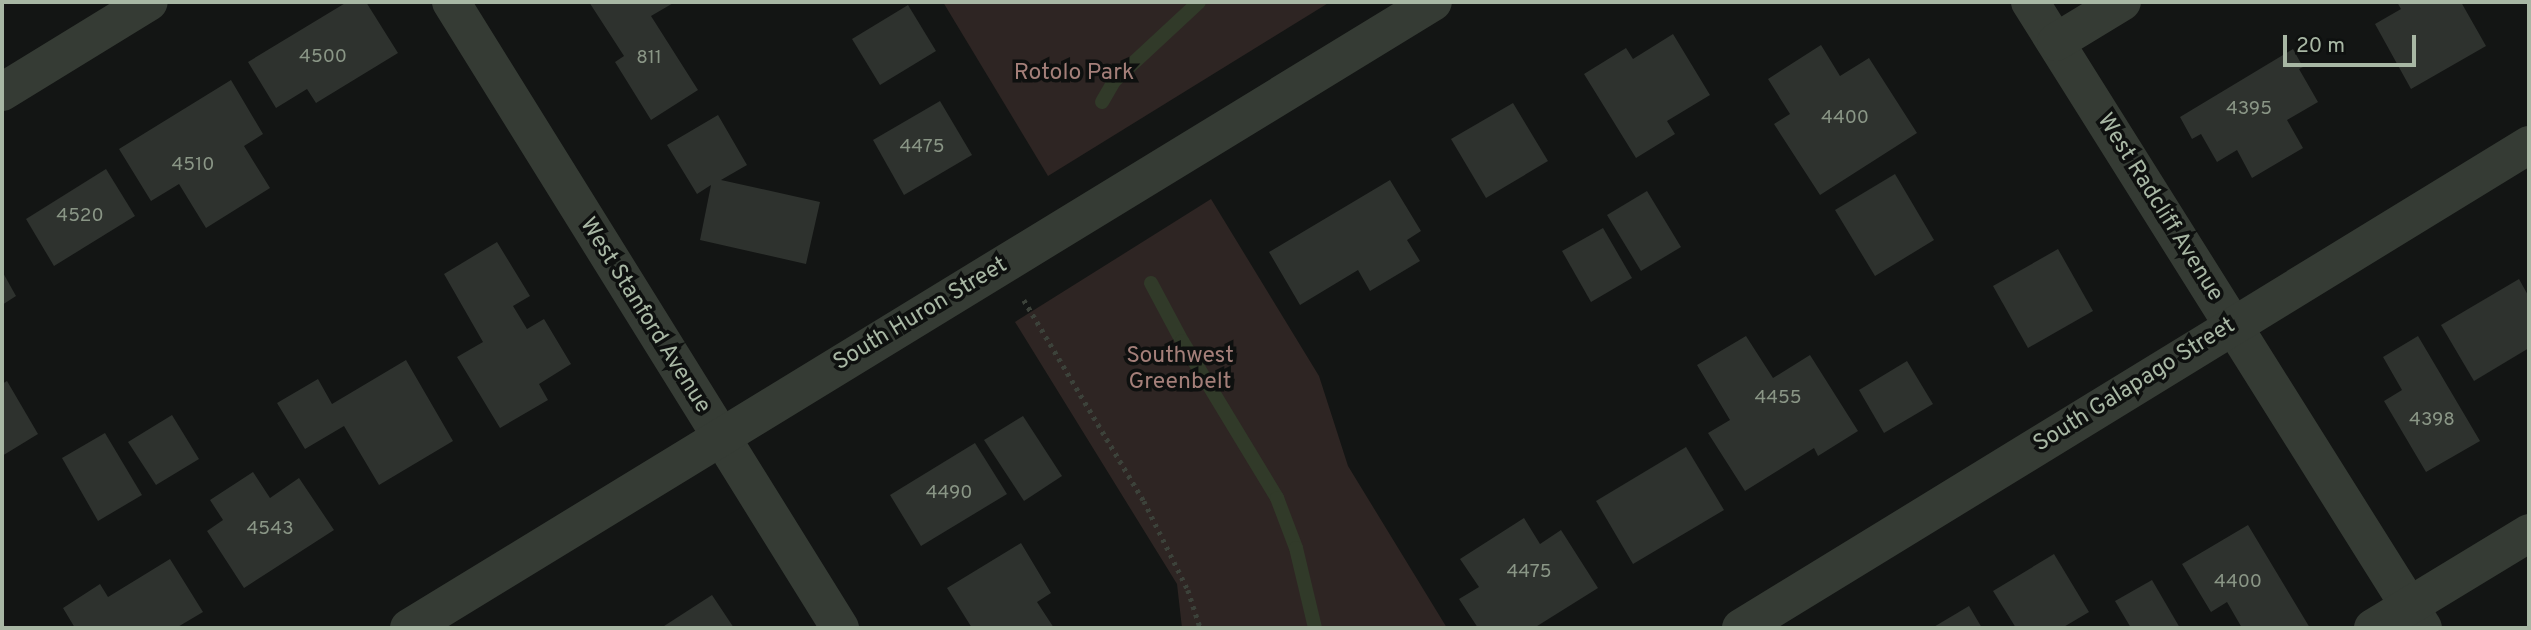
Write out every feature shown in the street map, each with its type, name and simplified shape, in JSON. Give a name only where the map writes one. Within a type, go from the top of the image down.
[{"type":"street","points":[[2,92],[149,2]]},
{"type":"street","name":"West Stanford Avenue","points":[[451,2],[719,438],[840,628]]},
{"type":"street","name":"South Huron Street","points":[[410,628],[1433,2]]},
{"type":"street","name":"West Radcliff Avenue","points":[[2030,2],[2416,617]]},
{"type":"street","points":[[2056,42],[2122,2]]},
{"type":"street","name":"South Galapago Street","points":[[1741,628],[2529,145]]},
{"type":"street","points":[[2372,628],[2416,617],[2529,533]]},
{"type":"path","points":[[1006,263],[1029,313],[1144,501],[1188,590],[1200,628]]},
{"type":"green space","name":"Rotolo Park","points":[[943,2],[1330,2],[1048,176]]},
{"type":"green space","name":"Southwest Greenbelt","points":[[1211,199],[1319,376],[1348,466],[1447,628],[1182,628],[1177,584],[1015,322]]},
{"type":"building","points":[[347,2],[366,2],[398,53],[316,103],[307,89],[276,108],[248,62]]},
{"type":"building","points":[[589,2],[675,2],[651,16],[698,90],[651,120],[615,62],[624,56]]},
{"type":"building","points":[[2397,2],[2461,2],[2486,46],[2411,89],[2375,24],[2401,9]]},
{"type":"building","points":[[908,5],[936,51],[880,85],[852,39]]},
{"type":"building","points":[[1673,34],[1710,95],[1667,121],[1675,134],[1636,158],[1584,74],[1626,48],[1633,59]]},
{"type":"building","points":[[1821,45],[1840,76],[1869,58],[1917,133],[1820,195],[1774,124],[1790,114],[1768,79]]},
{"type":"building","points":[[2293,49],[2303,67],[2299,69],[2318,102],[2287,120],[2303,148],[2252,178],[2237,150],[2217,162],[2201,134],[2192,139],[2180,117]]},
{"type":"building","points":[[231,80],[263,134],[244,146],[270,188],[206,228],[179,184],[151,201],[119,149]]},
{"type":"building","points":[[940,101],[972,155],[904,195],[873,140]]},
{"type":"building","points":[[1513,103],[1548,161],[1486,198],[1451,139]]},
{"type":"building","points":[[718,115],[747,165],[721,180],[820,202],[806,264],[700,240],[711,185],[697,194],[667,145]]},
{"type":"building","points":[[106,169],[135,216],[54,266],[26,219]]},
{"type":"building","points":[[1895,174],[1934,240],[1875,276],[1835,210]]},
{"type":"building","points":[[1390,180],[1421,231],[1407,240],[1420,261],[1370,291],[1358,270],[1300,305],[1269,252]]},
{"type":"building","points":[[1647,191],[1681,247],[1641,271],[1607,215]]},
{"type":"building","points":[[1603,228],[1632,278],[1591,302],[1562,251]]},
{"type":"building","points":[[497,242],[530,296],[513,306],[527,329],[544,319],[571,364],[539,384],[548,400],[500,428],[457,357],[483,342],[444,274]]},
{"type":"building","points":[[2058,249],[2093,311],[2028,348],[1993,286]]},
{"type":"building","points":[[2,271],[16,296],[2,305]]},
{"type":"building","points":[[2519,279],[2529,297],[2529,348],[2474,381],[2441,325]]},
{"type":"building","points":[[1746,336],[1773,378],[1810,355],[1858,431],[1818,456],[1814,448],[1745,491],[1708,433],[1730,420],[1697,365]]},
{"type":"building","points":[[2418,336],[2480,441],[2426,472],[2384,401],[2402,390],[2383,357]]},
{"type":"building","points":[[406,360],[453,441],[379,485],[344,426],[305,449],[277,403],[318,379],[332,404]]},
{"type":"building","points":[[1907,361],[1933,404],[1884,433],[1859,390]]},
{"type":"building","points":[[7,381],[38,434],[2,456],[2,384]]},
{"type":"building","points":[[172,415],[199,459],[156,485],[128,442]]},
{"type":"building","points":[[1023,416],[1062,476],[1024,501],[984,440]]},
{"type":"building","points":[[105,433],[142,495],[98,521],[62,458]]},
{"type":"building","points":[[975,443],[1007,494],[921,546],[890,495]]},
{"type":"building","points":[[1686,447],[1724,510],[1633,564],[1596,501]]},
{"type":"building","points":[[253,472],[270,498],[299,478],[334,530],[244,588],[207,531],[223,520],[210,500]]},
{"type":"building","points":[[1524,518],[1540,544],[1561,530],[1598,588],[1534,628],[1478,628],[1459,599],[1479,587],[1460,559]]},
{"type":"building","points":[[2248,525],[2310,628],[2242,628],[2227,602],[2211,612],[2182,564]]},
{"type":"building","points":[[1021,543],[1051,593],[1037,602],[1054,628],[972,628],[947,588]]},
{"type":"building","points":[[2054,554],[2089,612],[2062,628],[2016,628],[1993,591]]},
{"type":"building","points":[[170,559],[203,612],[176,628],[75,628],[63,608],[100,584],[108,597]]},
{"type":"building","points":[[2152,580],[2180,628],[2131,628],[2115,601]]},
{"type":"building","points":[[712,595],[734,628],[661,628]]},
{"type":"building","points":[[1969,606],[1982,628],[1932,628]]},
{"type":"waterway","points":[[1102,102],[1114,81],[1199,2]]},
{"type":"waterway","points":[[1151,283],[1182,341],[1277,498],[1296,548],[1315,628]]}]
